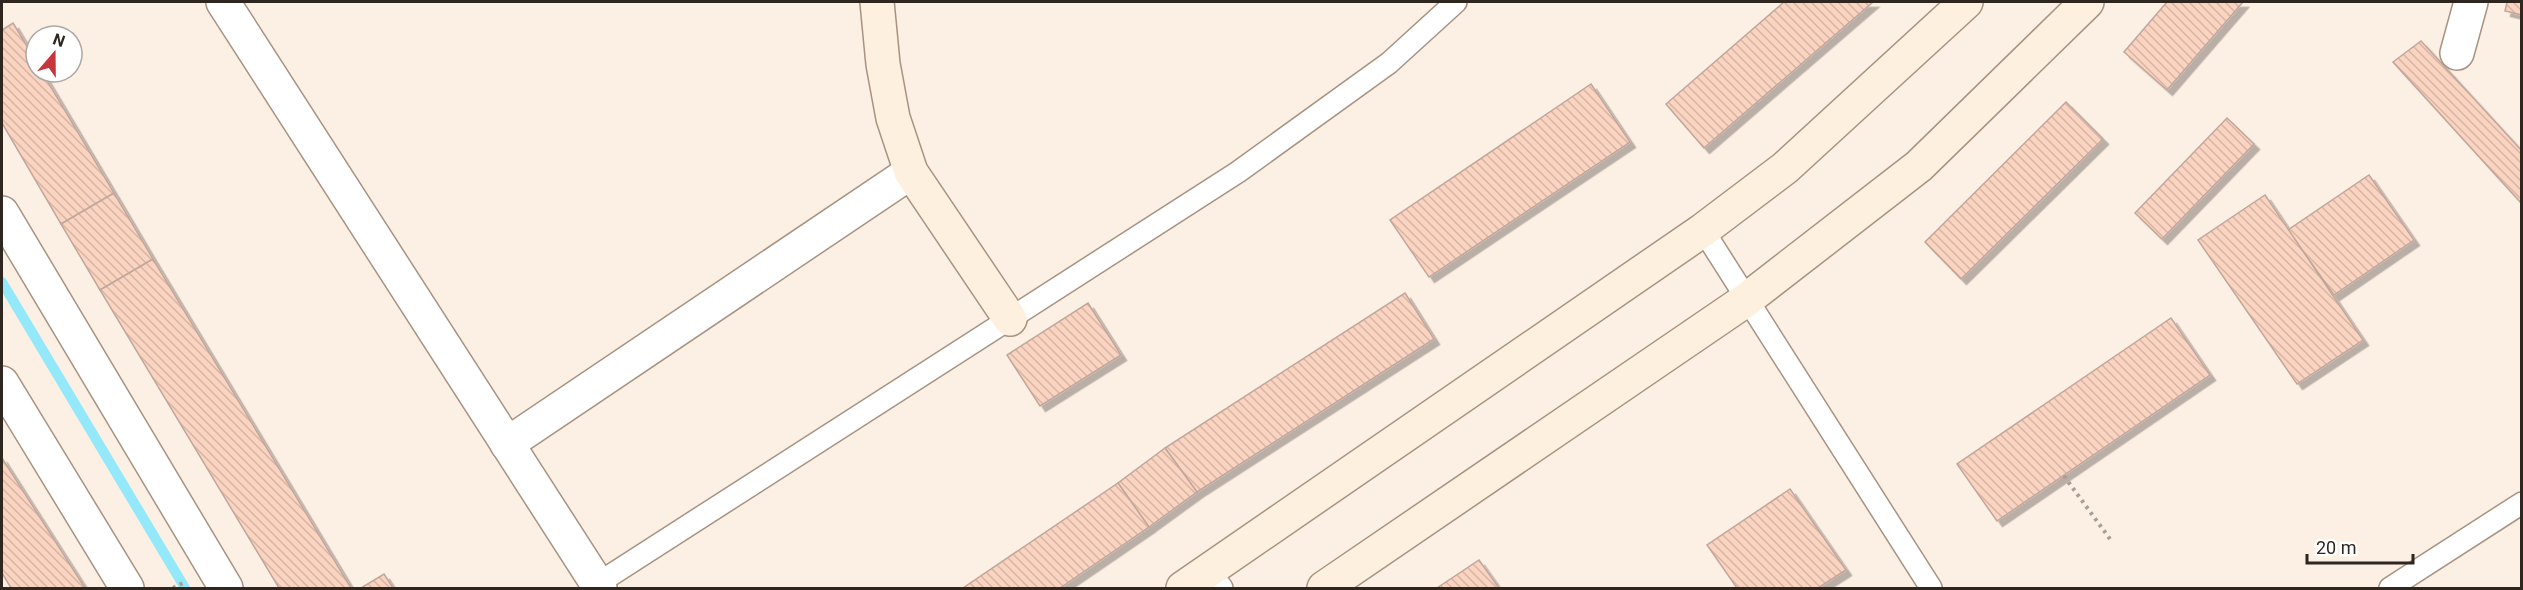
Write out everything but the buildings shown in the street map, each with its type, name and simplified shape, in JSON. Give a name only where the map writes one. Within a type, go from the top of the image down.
[{"type":"main road","points":[[877,2],[883,64],[893,118],[911,172],[1010,319]]},
{"type":"main road","points":[[1204,582],[1703,230],[1785,168],[1966,2]]},
{"type":"main road","points":[[1324,588],[1746,300],[1920,166],[2087,2]]},
{"type":"street","points":[[223,2],[598,586]]},
{"type":"street","points":[[2457,53],[2470,2]]},
{"type":"street","points":[[507,444],[911,172]]},
{"type":"street","points":[[2,213],[226,588]]},
{"type":"street","points":[[2,382],[127,588]]},
{"type":"lane","points":[[598,586],[1238,172],[1389,63],[1456,2]]},
{"type":"lane","points":[[1703,230],[1931,588]]},
{"type":"lane","points":[[2390,588],[2522,503]]},
{"type":"path","points":[[2064,476],[2110,538]]},
{"type":"waterway","points":[[2,282],[185,588]]}]
